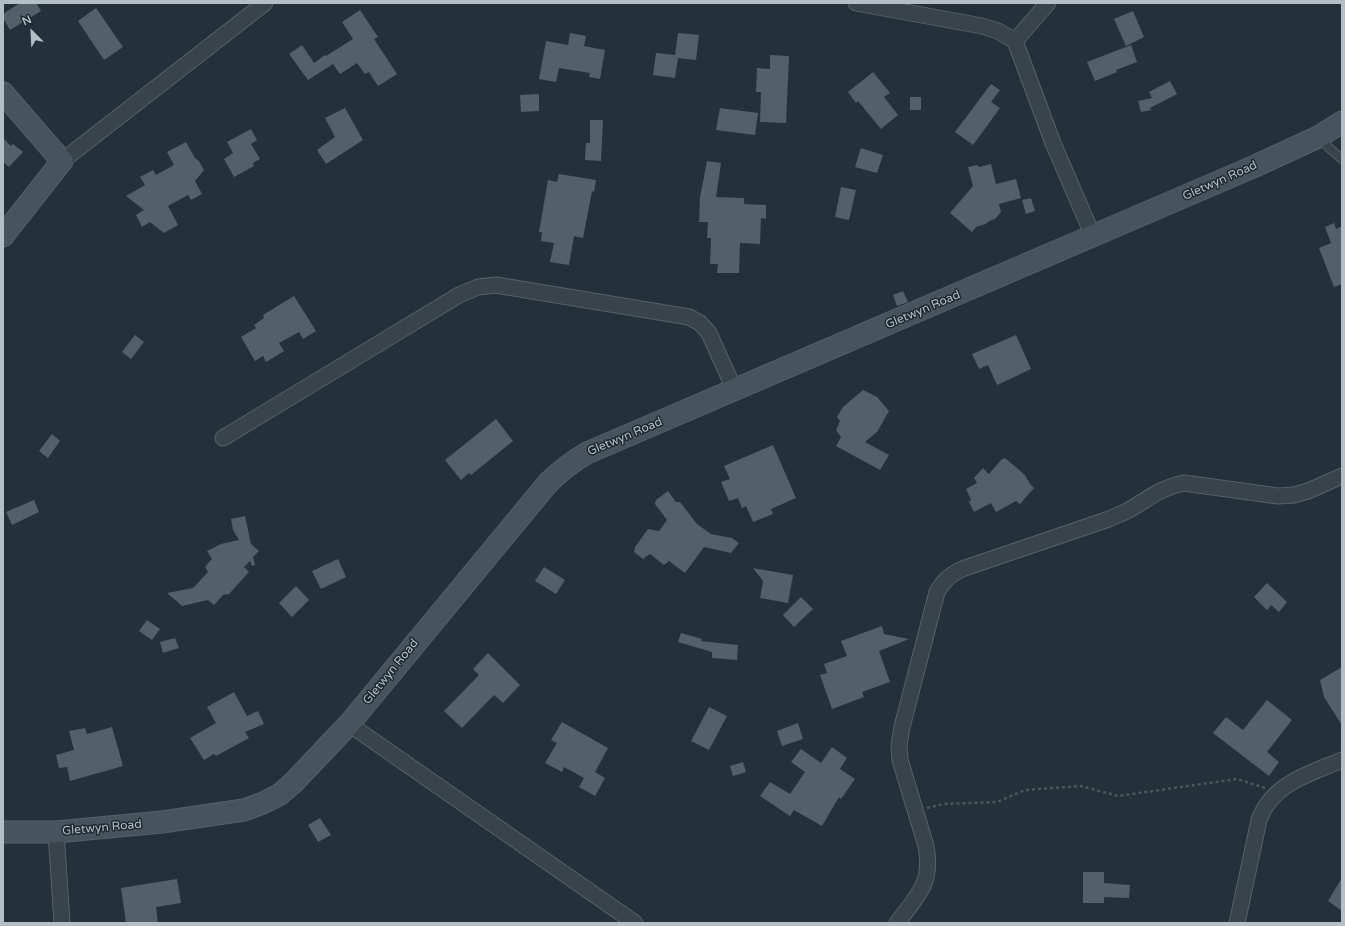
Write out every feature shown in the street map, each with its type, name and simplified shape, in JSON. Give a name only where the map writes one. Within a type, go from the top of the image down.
[{"type":"street","points":[[3,236],[62,161],[265,3]]},
{"type":"street","points":[[856,3],[982,26],[998,31],[1015,41],[1053,143],[1093,236]]},
{"type":"street","points":[[1015,41],[1048,3]]},
{"type":"street","points":[[3,93],[62,161]]},
{"type":"street","name":"Gletwyn Road","points":[[3,832],[56,832],[162,822],[244,810],[279,795],[294,783],[349,724],[548,483],[564,468],[587,454],[1253,167],[1318,137],[1342,122]]},
{"type":"street","points":[[223,438],[459,295],[478,288],[496,285],[689,317],[700,323],[710,333],[735,391]]},
{"type":"street","points":[[897,923],[921,892],[927,875],[928,860],[926,846],[900,760],[899,745],[902,727],[938,592],[943,582],[949,576],[962,569],[1109,519],[1127,511],[1153,494],[1171,486],[1184,483],[1278,496],[1294,495],[1308,491],[1342,476]]},
{"type":"street","points":[[349,724],[634,923]]},
{"type":"street","points":[[1237,923],[1259,820],[1266,805],[1278,792],[1296,780],[1342,760]]},
{"type":"street","points":[[56,832],[62,923]]},
{"type":"lane","points":[[1318,137],[1342,159]]},
{"type":"path","points":[[915,810],[943,804],[997,802],[1025,790],[1081,786],[1118,796],[1237,779],[1278,792]]},
{"type":"building","points":[[20,3],[36,3],[41,11],[10,30],[3,18],[3,14]]},
{"type":"building","points":[[96,8],[123,47],[104,60],[78,21]]},
{"type":"building","points":[[360,10],[378,37],[374,39],[397,74],[378,86],[369,72],[365,74],[357,63],[340,74],[333,64],[308,80],[289,54],[302,45],[314,63],[325,55],[326,56],[353,39],[342,22]]},
{"type":"building","points":[[1133,11],[1144,37],[1126,46],[1114,19]]},
{"type":"building","points":[[570,33],[586,36],[584,46],[605,50],[600,79],[589,77],[590,73],[559,68],[556,82],[539,79],[546,41],[568,45]]},
{"type":"building","points":[[678,33],[699,35],[696,60],[678,58],[675,78],[653,75],[656,53],[675,55]]},
{"type":"building","points":[[1131,45],[1137,62],[1116,70],[1117,72],[1095,81],[1087,62]]},
{"type":"building","points":[[770,55],[789,56],[786,123],[760,122],[761,92],[756,92],[757,68],[770,69]]},
{"type":"building","points":[[873,72],[890,93],[884,97],[898,115],[881,129],[858,101],[856,103],[848,92]]},
{"type":"building","points":[[1170,81],[1177,94],[1150,108],[1151,110],[1141,112],[1138,101],[1152,98],[1149,92]]},
{"type":"building","points":[[991,84],[1000,90],[991,102],[1000,108],[973,145],[955,132]]},
{"type":"building","points":[[539,94],[539,111],[521,112],[520,95]]},
{"type":"building","points":[[910,97],[921,97],[921,110],[910,110]]},
{"type":"building","points":[[345,108],[363,140],[326,164],[317,150],[335,137],[325,118]]},
{"type":"building","points":[[720,108],[758,113],[755,135],[716,130]]},
{"type":"building","points":[[590,120],[603,120],[601,161],[585,160],[586,143],[590,143]]},
{"type":"building","points":[[251,129],[257,140],[251,144],[260,159],[253,163],[254,166],[234,177],[224,159],[233,153],[227,142]]},
{"type":"building","points":[[3,138],[11,146],[13,144],[23,152],[9,167],[3,162]]},
{"type":"building","points":[[186,142],[204,170],[195,181],[202,194],[191,200],[188,195],[168,206],[178,225],[164,233],[150,222],[142,227],[136,215],[144,210],[126,196],[145,185],[140,177],[153,170],[156,175],[174,165],[167,152]]},
{"type":"building","points":[[861,148],[883,155],[877,173],[855,167]]},
{"type":"building","points":[[707,161],[721,163],[716,197],[744,198],[744,204],[766,205],[766,219],[761,218],[760,244],[740,243],[739,273],[717,273],[718,264],[710,264],[711,238],[707,238],[708,222],[699,222],[700,197]]},
{"type":"building","points":[[991,164],[996,184],[1016,179],[1021,198],[999,204],[1001,212],[995,219],[976,227],[972,232],[950,213],[973,186],[968,167],[977,165],[979,167]]},
{"type":"building","points":[[559,174],[596,180],[594,192],[592,191],[583,238],[574,236],[569,265],[550,262],[554,243],[541,241],[542,232],[539,232],[548,180],[557,182]]},
{"type":"building","points":[[841,187],[856,190],[849,220],[835,217]]},
{"type":"building","points":[[1031,198],[1035,211],[1026,214],[1022,200]]},
{"type":"building","points":[[1334,223],[1336,229],[1342,226],[1342,284],[1334,287],[1319,248],[1331,243],[1325,227]]},
{"type":"building","points":[[903,291],[908,302],[897,306],[893,295]]},
{"type":"building","points":[[294,296],[316,331],[303,339],[299,332],[279,343],[284,351],[266,362],[263,356],[255,361],[241,337],[256,328],[254,325],[264,318],[263,315]]},
{"type":"building","points":[[135,335],[144,342],[131,359],[122,352]]},
{"type":"building","points":[[1016,335],[1031,369],[997,385],[988,365],[979,369],[972,354]]},
{"type":"building","points":[[863,390],[877,397],[889,411],[877,432],[865,442],[889,455],[880,470],[836,446],[841,437],[836,430],[840,421],[837,417],[843,407]]},
{"type":"building","points":[[496,419],[513,441],[471,475],[469,473],[461,480],[445,460]]},
{"type":"building","points":[[52,434],[60,441],[48,458],[39,451]]},
{"type":"building","points":[[773,445],[796,498],[771,509],[773,514],[753,522],[746,506],[742,508],[738,498],[729,501],[721,482],[730,479],[724,466]]},
{"type":"building","points":[[1005,458],[1025,475],[1034,488],[1020,504],[1016,501],[996,512],[991,503],[974,512],[969,502],[971,500],[966,489],[977,483],[974,478],[983,468],[989,474],[1001,460]]},
{"type":"building","points":[[668,491],[676,502],[680,502],[697,524],[711,534],[732,538],[739,543],[731,553],[704,547],[685,573],[669,561],[664,565],[650,554],[643,559],[634,552],[635,547],[648,529],[659,531],[667,520],[655,504],[656,500]]},
{"type":"building","points":[[34,500],[39,512],[12,525],[6,512]]},
{"type":"building","points":[[245,516],[251,544],[259,551],[253,557],[255,565],[252,566],[250,561],[244,567],[249,572],[229,594],[223,595],[214,605],[208,600],[182,606],[167,593],[193,588],[208,572],[205,567],[212,559],[207,551],[221,544],[239,540],[233,530],[231,519]]},
{"type":"building","points":[[338,559],[346,577],[321,589],[312,571]]},
{"type":"building","points":[[544,567],[565,580],[556,594],[535,581]]},
{"type":"building","points":[[753,568],[793,575],[788,603],[760,598],[763,581]]},
{"type":"building","points":[[1267,583],[1287,602],[1279,612],[1271,605],[1267,610],[1254,597]]},
{"type":"building","points":[[296,586],[309,600],[292,617],[279,603]]},
{"type":"building","points":[[801,597],[813,609],[794,627],[783,615]]},
{"type":"building","points":[[147,620],[160,629],[152,640],[139,631]]},
{"type":"building","points":[[882,626],[884,634],[909,639],[879,651],[890,682],[862,692],[864,697],[832,709],[820,675],[827,673],[824,664],[847,656],[841,641]]},
{"type":"building","points":[[681,633],[702,639],[701,641],[738,645],[737,660],[712,658],[712,652],[678,642]]},
{"type":"building","points":[[175,638],[179,648],[163,653],[160,642]]},
{"type":"building","points":[[488,653],[520,685],[503,703],[494,695],[462,728],[444,711],[479,675],[473,669]]},
{"type":"building","points":[[1342,667],[1342,725],[1324,697],[1320,680]]},
{"type":"building","points":[[234,692],[247,716],[258,711],[264,724],[245,732],[249,738],[216,756],[214,754],[204,760],[190,738],[216,723],[207,707]]},
{"type":"building","points":[[1267,700],[1292,720],[1267,752],[1279,762],[1269,776],[1213,733],[1226,717],[1243,730]]},
{"type":"building","points":[[709,707],[727,716],[709,750],[691,741]]},
{"type":"building","points":[[562,722],[608,748],[595,772],[605,778],[595,796],[579,787],[584,778],[564,767],[562,772],[545,763],[557,743],[551,740]]},
{"type":"building","points":[[798,723],[803,739],[782,746],[777,731]]},
{"type":"building","points":[[112,727],[123,766],[70,781],[67,767],[59,768],[56,755],[74,750],[69,731],[85,728],[87,734]]},
{"type":"building","points":[[832,747],[847,758],[840,769],[855,779],[841,799],[839,797],[822,826],[794,810],[790,816],[760,796],[770,782],[790,794],[805,772],[791,762],[801,749],[821,763]]},
{"type":"building","points":[[743,762],[746,772],[733,776],[730,766]]},
{"type":"building","points":[[320,818],[331,835],[318,842],[308,825]]},
{"type":"building","points":[[1083,872],[1104,872],[1104,883],[1130,885],[1129,898],[1104,897],[1104,903],[1083,903]]},
{"type":"building","points":[[1342,878],[1342,911],[1328,901]]},
{"type":"building","points":[[177,879],[181,903],[156,907],[158,923],[126,923],[121,888]]}]
